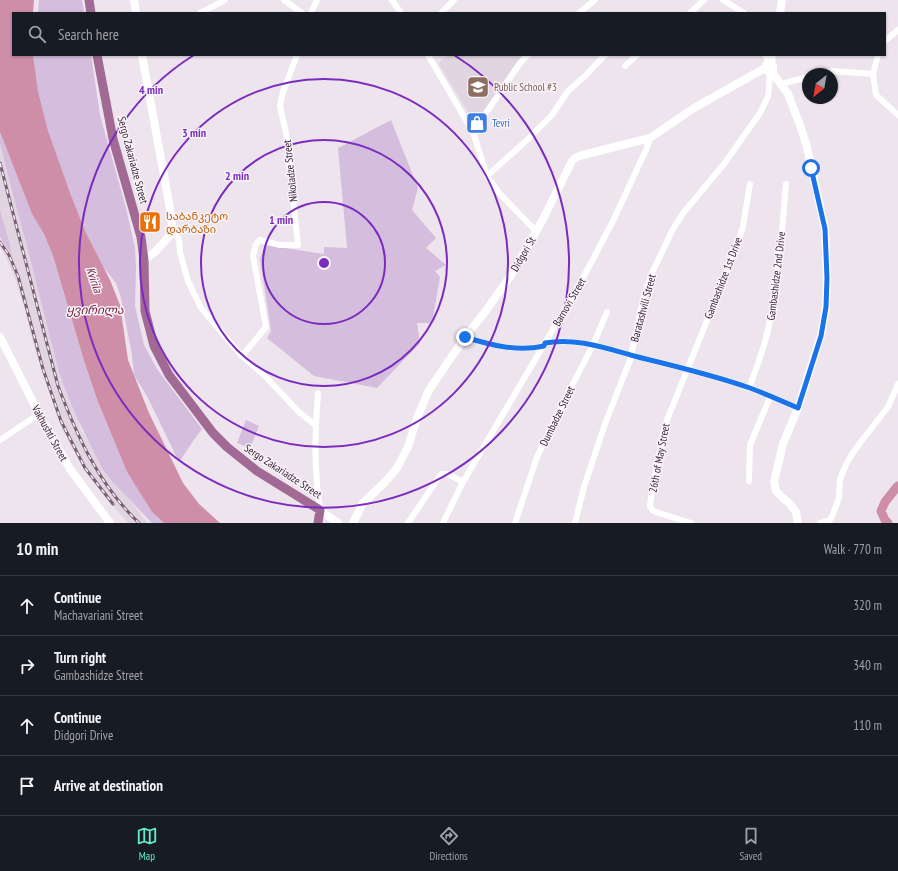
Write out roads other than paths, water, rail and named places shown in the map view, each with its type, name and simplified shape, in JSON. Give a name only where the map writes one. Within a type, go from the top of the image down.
[{"type":"main road","points":[[88,0],[91,12]]},
{"type":"main road","name":"Sergo Zakariadze Street","points":[[97,56],[113,139],[141,237],[144,260],[145,311],[154,346],[169,375],[213,434],[227,448],[319,517]]},
{"type":"street","points":[[134,0],[136,12]]},
{"type":"street","points":[[202,12],[224,0]]},
{"type":"street","points":[[284,0],[301,12]]},
{"type":"street","points":[[311,12],[317,0]]},
{"type":"street","points":[[392,0],[400,12]]},
{"type":"street","points":[[442,12],[454,0]]},
{"type":"street","points":[[580,12],[595,0]]},
{"type":"street","points":[[691,12],[704,0]]},
{"type":"street","points":[[723,0],[742,12]]},
{"type":"street","points":[[780,12],[782,0]]},
{"type":"street","points":[[886,40],[898,30]]},
{"type":"street","points":[[142,56],[173,232],[179,239],[180,252],[188,281],[201,308],[242,356],[298,411],[316,426]]},
{"type":"street","name":"Nikoladze Street","points":[[242,356],[266,327],[253,256],[256,244],[260,240],[280,245],[298,245],[286,133],[280,106],[296,56]]},
{"type":"street","points":[[429,56],[473,132],[488,176],[499,192],[536,232]]},
{"type":"street","points":[[473,132],[520,63],[527,56]]},
{"type":"street","points":[[488,176],[552,115],[568,91],[604,56]]},
{"type":"street","points":[[624,66],[636,56]]},
{"type":"street","name":"Baratashvili Street","points":[[575,523],[584,487],[605,424],[631,355],[649,280],[673,229],[684,212],[724,164],[760,113],[768,97],[769,88],[769,68],[766,56]]},
{"type":"street","points":[[772,56],[769,68],[788,94],[807,147],[825,229],[827,278],[826,307],[821,336],[798,408],[783,444],[774,482],[776,491],[796,512],[798,523]]},
{"type":"street","points":[[878,56],[872,74],[876,95],[898,115]]},
{"type":"street","name":"Didgori St","points":[[353,523],[363,503],[397,468],[408,447],[417,418],[429,390],[465,337],[511,275],[542,221],[572,161],[579,156],[650,138],[694,108],[769,68]]},
{"type":"street","points":[[838,71],[872,74]]},
{"type":"street","points":[[781,84],[802,79]]},
{"type":"street","name":"Barnovi Street","points":[[443,523],[463,482],[582,280],[613,221],[646,150],[650,138]]},
{"type":"street","name":"Gambashidze 1st Drive","points":[[688,370],[737,246],[743,226],[750,184]]},
{"type":"street","name":"Gambashidze 2nd Drive","points":[[749,388],[763,348],[776,287],[786,184]]},
{"type":"street","points":[[144,260],[155,252],[173,232]]},
{"type":"street","name":"Dumbadze Street","points":[[515,523],[537,457],[607,312]]},
{"type":"street","name":"Vakhushti Street","points":[[0,337],[39,414],[70,469],[110,523]]},
{"type":"street","points":[[465,337],[508,348],[537,347],[560,341],[592,345],[688,370],[749,388],[798,408]]},
{"type":"street","name":"26th of May Street","points":[[688,370],[667,417],[656,468],[650,506],[653,511],[691,523]]},
{"type":"street","points":[[820,523],[830,520],[839,498],[840,480],[846,465],[863,439],[888,407],[898,384]]},
{"type":"street","points":[[318,393],[316,426],[319,517]]},
{"type":"street","points":[[749,480],[750,445],[770,397]]},
{"type":"street","points":[[0,440],[39,414]]},
{"type":"street","points":[[408,523],[442,474],[448,474],[463,482]]},
{"type":"street","name":"Sergo Zakariadze Street","points":[[319,517],[338,523]]},
{"type":"water","name":"ყვირილა","points":[[0,0],[34,0],[33,12],[12,12],[12,56],[33,56],[38,92],[48,131],[85,231],[110,280],[120,305],[128,360],[149,413],[183,483],[199,504],[220,523],[164,523],[152,512],[127,472],[98,402],[85,364],[53,256],[44,234],[32,214],[0,132]]},
{"type":"waterway","points":[[888,523],[881,511],[885,502],[898,486]]},
{"type":"railway","points":[[0,163],[58,386],[81,441],[101,476],[112,493],[139,523]]},
{"type":"railway","points":[[0,242],[9,255],[18,276],[43,369],[61,421],[85,468],[113,504]]},
{"type":"place","name":"Public School #3","points":[[478,87]]},
{"type":"place","name":"Tevri","points":[[477,123]]},
{"type":"place","name":"საბანკეტო დარბაზი","points":[[150,222]]},
{"type":"water label","name":"Kvirila","points":[[94,280]]}]
